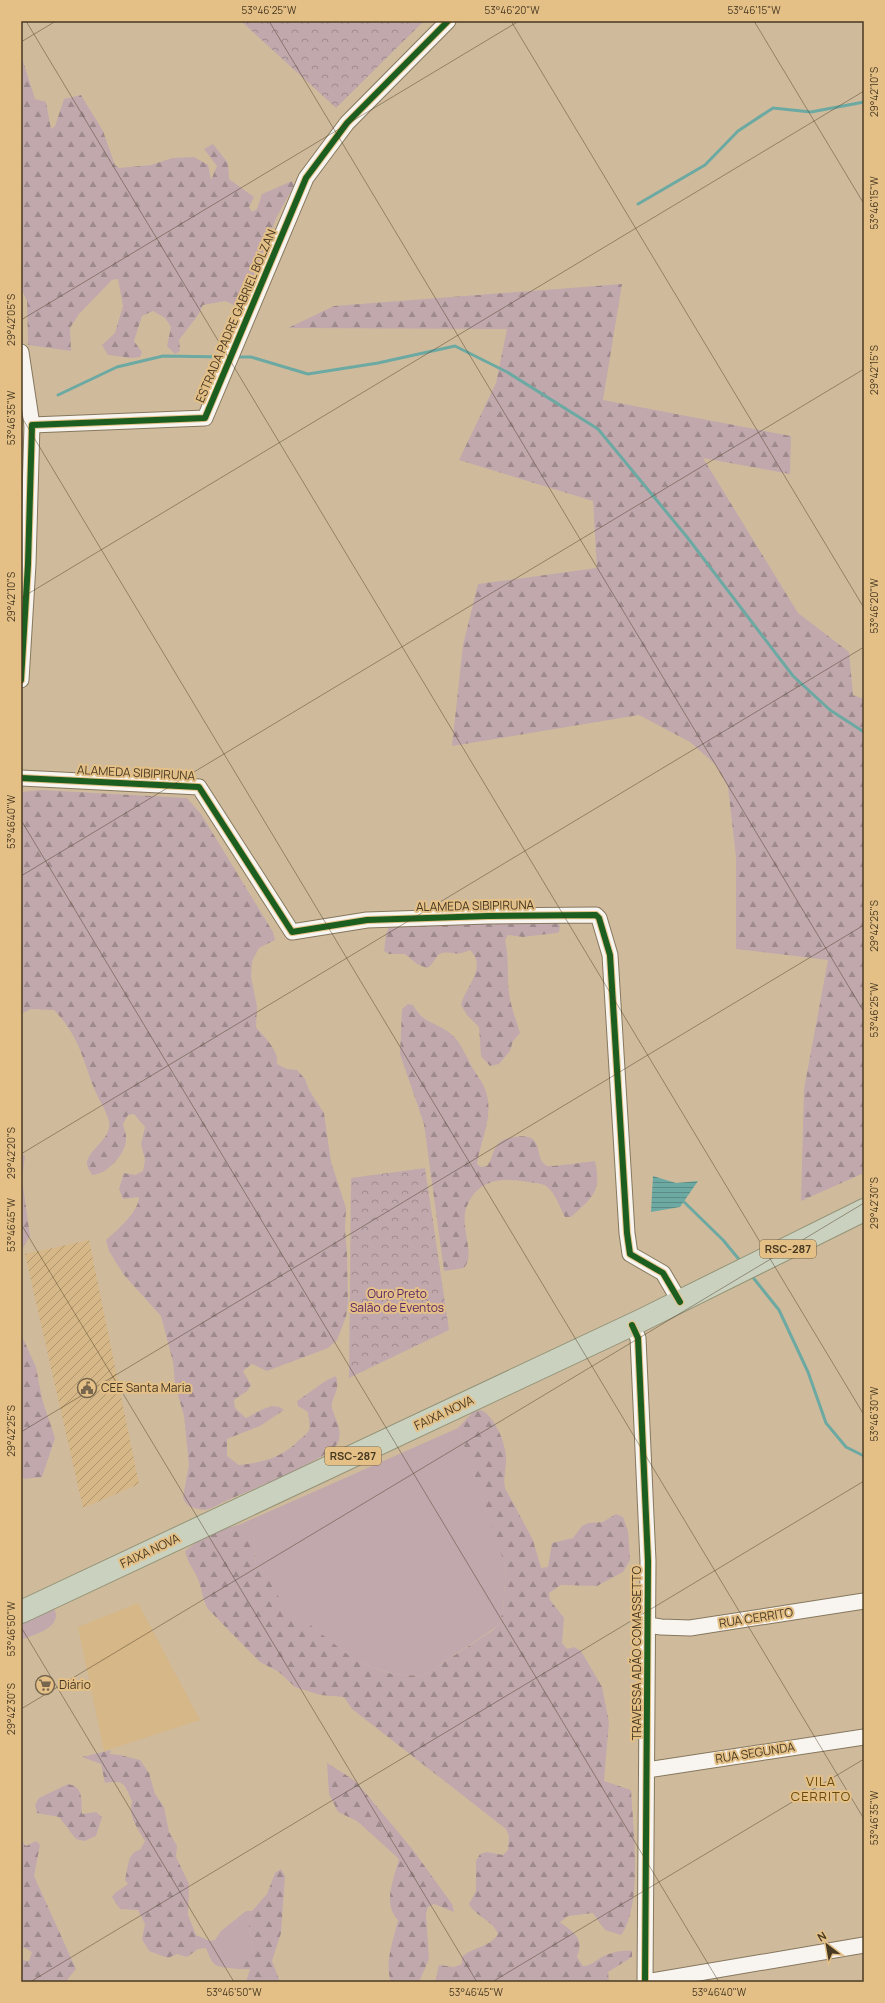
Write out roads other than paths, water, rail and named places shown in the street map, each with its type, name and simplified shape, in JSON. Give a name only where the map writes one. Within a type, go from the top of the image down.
[{"type":"highway","name":"FAIXA NOVA","points":[[21,1612],[632,1325],[864,1210]]},
{"type":"street","name":"ESTRADA PADRE GABRIEL BOLZAN","points":[[32,425],[205,418],[306,178],[347,123],[448,21]]},
{"type":"street","points":[[21,352],[32,425],[28,564],[21,680]]},
{"type":"street","name":"ALAMEDA SIBIPIRUNA","points":[[21,778],[199,787],[292,932],[367,920],[596,915],[599,918],[610,955],[627,1233],[630,1254],[663,1273],[680,1302]]},
{"type":"street","name":"TRAVESSA ADÃO COMASSETTO","points":[[632,1325],[638,1338],[648,1561],[646,1982]]},
{"type":"street","name":"RUA CERRITO","points":[[648,1625],[690,1628],[864,1601]]},
{"type":"street","name":"RUA SEGUNDA","points":[[647,1770],[864,1737]]},
{"type":"street","points":[[646,1982],[864,1945]]},
{"type":"water","points":[[653,1176],[676,1183],[698,1181],[680,1207],[651,1212]]},
{"type":"waterway","points":[[638,204],[705,165],[738,131],[773,108],[811,112],[864,102]]},
{"type":"waterway","points":[[236,357],[251,357],[308,374],[378,363],[455,346],[507,372],[598,429],[687,537],[793,676],[830,710],[864,732]]},
{"type":"waterway","points":[[58,395],[117,367],[163,356],[227,357]]},
{"type":"waterway","points":[[681,1199],[723,1240],[742,1263]]},
{"type":"waterway","points":[[751,1275],[779,1310],[808,1372],[826,1423],[846,1447],[864,1456]]},
{"type":"place","name":"CEE Santa Maria","points":[[87,1388]]},
{"type":"place","name":"Diário","points":[[45,1685]]},
{"type":"district","name":"VILA CERRITO","points":[[821,1788]]},
{"type":"park label","name":"Ouro Preto Salão de Eventos","points":[[397,1301]]}]
